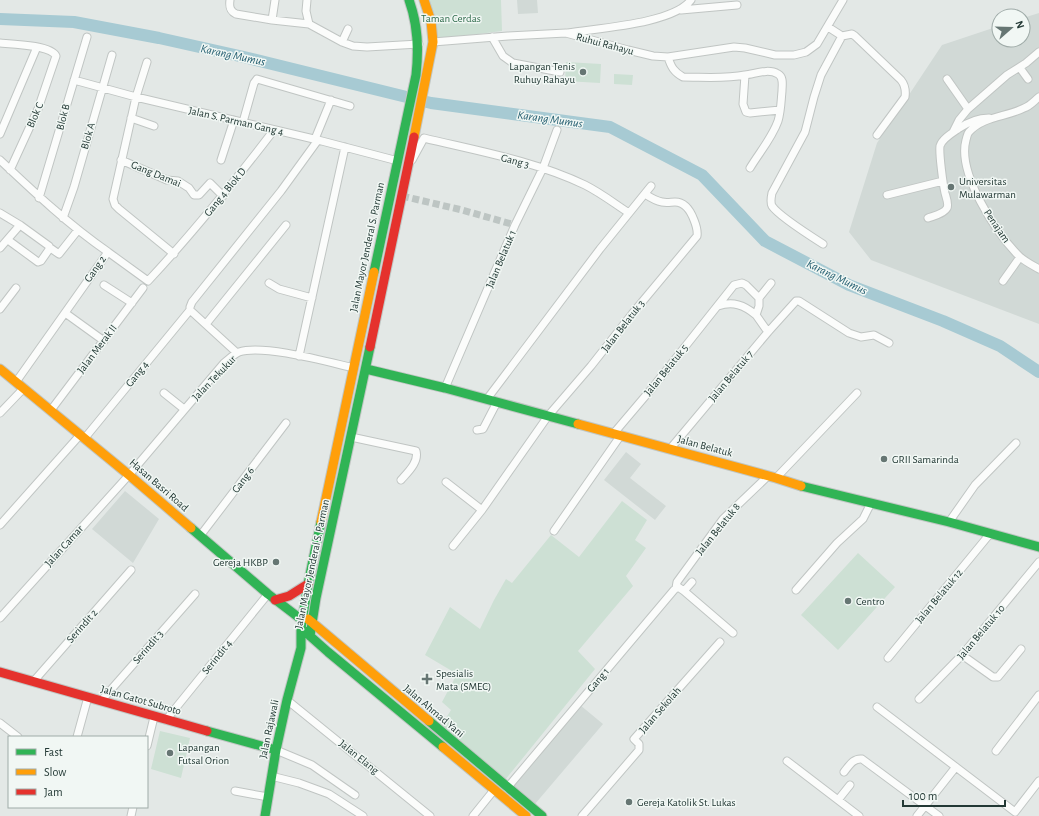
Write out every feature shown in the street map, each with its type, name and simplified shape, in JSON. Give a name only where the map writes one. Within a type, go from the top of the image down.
[{"type":"main road","name":"Jalan Mayor Jenderal S. Parman","points":[[301,648],[310,636],[350,437],[366,369],[424,87],[437,41],[424,0]]},
{"type":"main road","name":"Jalan Mayor Jenderal S. Parman","points":[[301,648],[302,621],[308,584],[414,86],[419,44],[413,1]]},
{"type":"main road","name":"Hasan Basri Road","points":[[0,368],[302,621]]},
{"type":"main road","name":"Jalan Belatuk","points":[[366,369],[445,388],[617,434],[803,487],[949,522],[1039,547]]},
{"type":"main road","points":[[340,435],[350,437]]},
{"type":"main road","points":[[272,597],[289,596],[308,584]]},
{"type":"main road","name":"Jalan Ahmad Yani","points":[[302,621],[312,623],[542,816]]},
{"type":"main road","name":"Jalan Ahmad Yani","points":[[302,621],[310,636],[526,816]]},
{"type":"main road","name":"Jalan Rajawali","points":[[265,816],[276,750],[287,700],[301,648]]},
{"type":"main road","name":"Jalan Gatot Subroto","points":[[0,672],[154,717],[276,750]]},
{"type":"street","points":[[230,0],[231,11],[236,14],[309,24],[342,42],[353,46],[367,47],[419,44]]},
{"type":"street","points":[[272,20],[275,0]]},
{"type":"street","points":[[307,0],[306,11],[309,24]]},
{"type":"street","points":[[566,33],[630,24],[667,16],[680,10],[691,0]]},
{"type":"street","name":"Ruhui Rahayu","points":[[437,41],[566,33],[653,56],[668,57],[734,47],[775,55],[794,55],[806,52],[817,44],[843,0]]},
{"type":"street","points":[[680,10],[737,5]]},
{"type":"street","points":[[828,27],[842,36],[852,34],[855,36],[904,84],[905,97],[877,135]]},
{"type":"street","points":[[342,42],[348,29]]},
{"type":"street","points":[[823,244],[781,215],[773,207],[770,201],[772,193],[805,132],[816,86],[842,36]]},
{"type":"street","name":"Blok B","points":[[39,198],[87,37]]},
{"type":"street","points":[[492,37],[503,56],[512,63],[560,72]]},
{"type":"street","points":[[0,43],[38,47],[0,134]]},
{"type":"street","name":"Blok C","points":[[10,170],[38,109],[56,59],[56,54],[53,52],[38,47]]},
{"type":"street","points":[[953,132],[959,120],[968,109],[1007,75],[1020,68],[1039,52]]},
{"type":"street","name":"Blok A","points":[[64,218],[112,55]]},
{"type":"street","points":[[668,57],[671,66],[676,73],[683,77],[745,75],[763,72],[772,72],[781,77],[782,83],[778,121],[750,168]]},
{"type":"street","points":[[147,62],[136,97],[113,196],[115,205],[174,254]]},
{"type":"street","points":[[1020,68],[1028,80]]},
{"type":"street","points":[[745,75],[743,104],[746,112],[780,110]]},
{"type":"street","points":[[243,122],[254,82],[257,79],[350,106]]},
{"type":"street","points":[[947,79],[968,109]]},
{"type":"street","name":"Jalan S. Parman Gang 4","points":[[74,80],[136,97],[398,161]]},
{"type":"street","name":"Penajam","points":[[1039,98],[1024,108],[992,118],[975,127],[968,133],[965,143],[966,160],[970,178],[983,206],[1005,241],[1020,257],[1039,269]]},
{"type":"street","name":"Gang 4","points":[[0,525],[82,437],[190,310],[190,305],[192,302],[281,191],[317,140],[331,100]]},
{"type":"street","points":[[131,118],[154,126]]},
{"type":"street","points":[[928,218],[944,212],[948,205],[943,181],[940,147],[942,142],[953,132],[967,123],[978,118],[992,118]]},
{"type":"street","points":[[220,160],[234,120]]},
{"type":"street","name":"Gang 4 Blok D","points":[[108,252],[148,281],[174,254],[223,196],[274,130]]},
{"type":"street","name":"Jalan Belatuk 1","points":[[445,388],[515,225],[543,168],[557,130]]},
{"type":"street","name":"Gang 3","points":[[408,168],[424,138],[543,168],[585,186],[629,213]]},
{"type":"street","points":[[299,356],[345,147]]},
{"type":"street","name":"Gang 2","points":[[0,160],[39,198],[108,252],[16,382]]},
{"type":"street","name":"Gang Damai","points":[[121,160],[167,180],[178,180],[189,188],[194,195],[198,195],[210,183],[223,196]]},
{"type":"street","points":[[887,195],[943,181]]},
{"type":"street","points":[[487,399],[600,249],[651,186]]},
{"type":"street","name":"Jalan Belatuk 3","points":[[453,546],[482,510],[548,416],[591,366],[696,236],[698,230],[690,209],[676,202],[668,203],[656,201],[645,194]]},
{"type":"street","points":[[0,213],[20,225],[59,254],[78,230]]},
{"type":"street","points":[[0,248],[20,225]]},
{"type":"street","points":[[206,324],[286,225]]},
{"type":"street","points":[[8,240],[38,262],[41,261],[50,247]]},
{"type":"street","points":[[1003,281],[1020,257]]},
{"type":"street","name":"Jalan Belatuk 5","points":[[554,530],[617,434],[734,285],[742,283],[746,285],[759,298]]},
{"type":"street","points":[[756,315],[759,306],[759,298],[771,283]]},
{"type":"street","points":[[269,284],[279,289],[312,298]]},
{"type":"street","points":[[104,285],[132,303]]},
{"type":"street","points":[[0,309],[16,288]]},
{"type":"street","name":"Jalan Merak II","points":[[50,410],[143,288]]},
{"type":"street","name":"Jalan Belatuk 7","points":[[670,450],[768,332],[793,304],[799,301],[849,333],[861,337],[874,335],[890,343]]},
{"type":"street","points":[[718,306],[730,303],[743,306],[756,315],[768,332]]},
{"type":"street","points":[[190,310],[237,353]]},
{"type":"street","points":[[68,315],[104,341]]},
{"type":"street","name":"Jalan Tekukur","points":[[129,475],[224,363],[237,353],[256,350],[299,356],[354,368]]},
{"type":"street","points":[[0,413],[24,388]]},
{"type":"street","points":[[164,393],[184,410]]},
{"type":"street","name":"Jalan Belatuk 8","points":[[676,588],[677,582],[733,508],[772,477],[856,393]]},
{"type":"street","points":[[477,430],[483,429],[497,402]]},
{"type":"street","name":"Gang 6","points":[[200,536],[286,423]]},
{"type":"street","points":[[350,437],[416,451],[417,455],[412,466],[401,480]]},
{"type":"street","points":[[949,522],[975,485],[1016,443]]},
{"type":"street","name":"Jalan Camar","points":[[0,618],[129,475]]},
{"type":"street","points":[[446,482],[482,510]]},
{"type":"street","points":[[796,590],[837,543],[863,519],[871,503]]},
{"type":"street","name":"Jalan Belatuk 12","points":[[888,658],[989,534]]},
{"type":"street","name":"Jalan Belatuk 10","points":[[919,699],[962,655],[1039,562]]},
{"type":"street","name":"Serindit 2","points":[[33,682],[132,570]]},
{"type":"street","points":[[684,591],[692,582]]},
{"type":"street","points":[[676,588],[680,588],[684,591],[733,633]]},
{"type":"street","name":"Gang 1","points":[[507,788],[676,588]]},
{"type":"street","name":"Serindit 3","points":[[101,701],[195,594]]},
{"type":"street","name":"Serindit 4","points":[[166,720],[272,597]]},
{"type":"street","name":"Jalan Sekolah","points":[[582,816],[639,750],[639,744],[634,739],[720,642]]},
{"type":"street","points":[[962,655],[993,677],[998,677],[1021,649]]},
{"type":"street","points":[[996,751],[1039,695]]},
{"type":"street","points":[[77,736],[88,697]]},
{"type":"street","name":"Jalan Elang","points":[[287,700],[430,816]]},
{"type":"street","points":[[877,707],[955,768],[1015,812],[1039,780]]},
{"type":"street","points":[[148,742],[154,717]]},
{"type":"street","points":[[0,723],[17,736]]},
{"type":"street","points":[[276,750],[312,765],[355,795]]},
{"type":"street","points":[[844,772],[853,761],[856,759],[862,759],[939,816]]},
{"type":"street","points":[[787,761],[859,816]]},
{"type":"street","points":[[916,816],[955,768]]},
{"type":"street","points":[[271,776],[319,790],[344,803],[363,816]]},
{"type":"street","points":[[838,800],[850,785]]},
{"type":"street","points":[[473,816],[494,790]]},
{"type":"street","points":[[235,791],[268,797]]},
{"type":"shaded area","points":[[517,0],[537,0],[538,13],[518,14]]},
{"type":"shaded area","name":"Universitas Mulawarman","points":[[1039,13],[1039,324],[871,260],[849,232],[877,143],[942,45],[991,29],[991,48],[1031,48],[1031,16]]},
{"type":"shaded area","points":[[626,452],[641,464],[630,478],[666,506],[655,520],[604,480]]},
{"type":"shaded area","points":[[125,491],[159,519],[133,563],[92,529]]},
{"type":"shaded area","points":[[580,705],[603,724],[535,804],[512,785]]},
{"type":"green space","name":"Taman Cerdas","points":[[423,0],[501,0],[502,31],[454,37],[433,37]]},
{"type":"green space","name":"Lapangan Tenis Ruhuy Rahayu","points":[[566,62],[601,64],[600,83],[565,81]]},
{"type":"green space","points":[[614,74],[633,75],[632,85],[614,84]]},
{"type":"green space","points":[[622,501],[647,520],[635,540],[646,548],[626,576],[633,586],[578,651],[595,669],[505,780],[441,726],[451,710],[442,702],[457,674],[425,655],[450,607],[480,629],[506,579],[512,583],[551,535],[579,557]]},
{"type":"green space","name":"Centro","points":[[858,553],[895,587],[838,650],[801,615]]},
{"type":"green space","name":"Lapangan Futsal Orion","points":[[160,731],[190,738],[181,778],[151,769]]},
{"type":"waterway","name":"Karang Mumus","points":[[0,19],[74,22],[159,38],[244,57],[431,103],[610,127],[702,175],[765,241],[849,285],[943,321],[1000,346],[1039,372]]},
{"type":"tunnel","points":[[402,196],[462,210],[515,225]]},
{"type":"traffic: fast","points":[[374,272],[416,75],[417,37],[409,0]]},
{"type":"traffic: fast","points":[[310,636],[316,598],[370,347]]},
{"type":"traffic: fast","points":[[366,369],[445,388],[578,424]]},
{"type":"traffic: fast","points":[[801,486],[949,522],[1039,547]]},
{"type":"traffic: fast","points":[[321,522],[308,584],[301,628],[443,747]]},
{"type":"traffic: fast","points":[[191,528],[268,594],[302,620]]},
{"type":"traffic: fast","points":[[265,816],[276,750],[287,700],[301,648],[301,628]]},
{"type":"traffic: fast","points":[[429,721],[542,816]]},
{"type":"traffic: fast","points":[[207,731],[276,750]]},
{"type":"traffic: slow","points":[[414,137],[433,42],[431,21],[424,0]]},
{"type":"traffic: slow","points":[[321,522],[374,272]]},
{"type":"traffic: slow","points":[[0,369],[191,528]]},
{"type":"traffic: slow","points":[[578,424],[801,486]]},
{"type":"traffic: slow","points":[[308,619],[429,721]]},
{"type":"traffic: slow","points":[[443,747],[526,816]]},
{"type":"traffic: jam","points":[[370,347],[414,137]]},
{"type":"traffic: jam","points":[[275,600],[289,596],[308,584]]},
{"type":"traffic: jam","points":[[0,672],[207,731]]},
{"type":"place","name":"Lapangan Tenis Ruhuy Rahayu","points":[[583,72]]},
{"type":"place","name":"Universitas Mulawarman","points":[[951,187]]},
{"type":"place","name":"GRII Samarinda","points":[[884,459]]},
{"type":"place","name":"Gereja HKBP","points":[[276,562]]},
{"type":"place","name":"Centro","points":[[848,601]]},
{"type":"place","name":"Spesialis Mata (SMEC)","points":[[427,679]]},
{"type":"place","name":"Lapangan Futsal Orion","points":[[170,753]]},
{"type":"place","name":"Gereja Katolik St. Lukas","points":[[629,802]]}]
